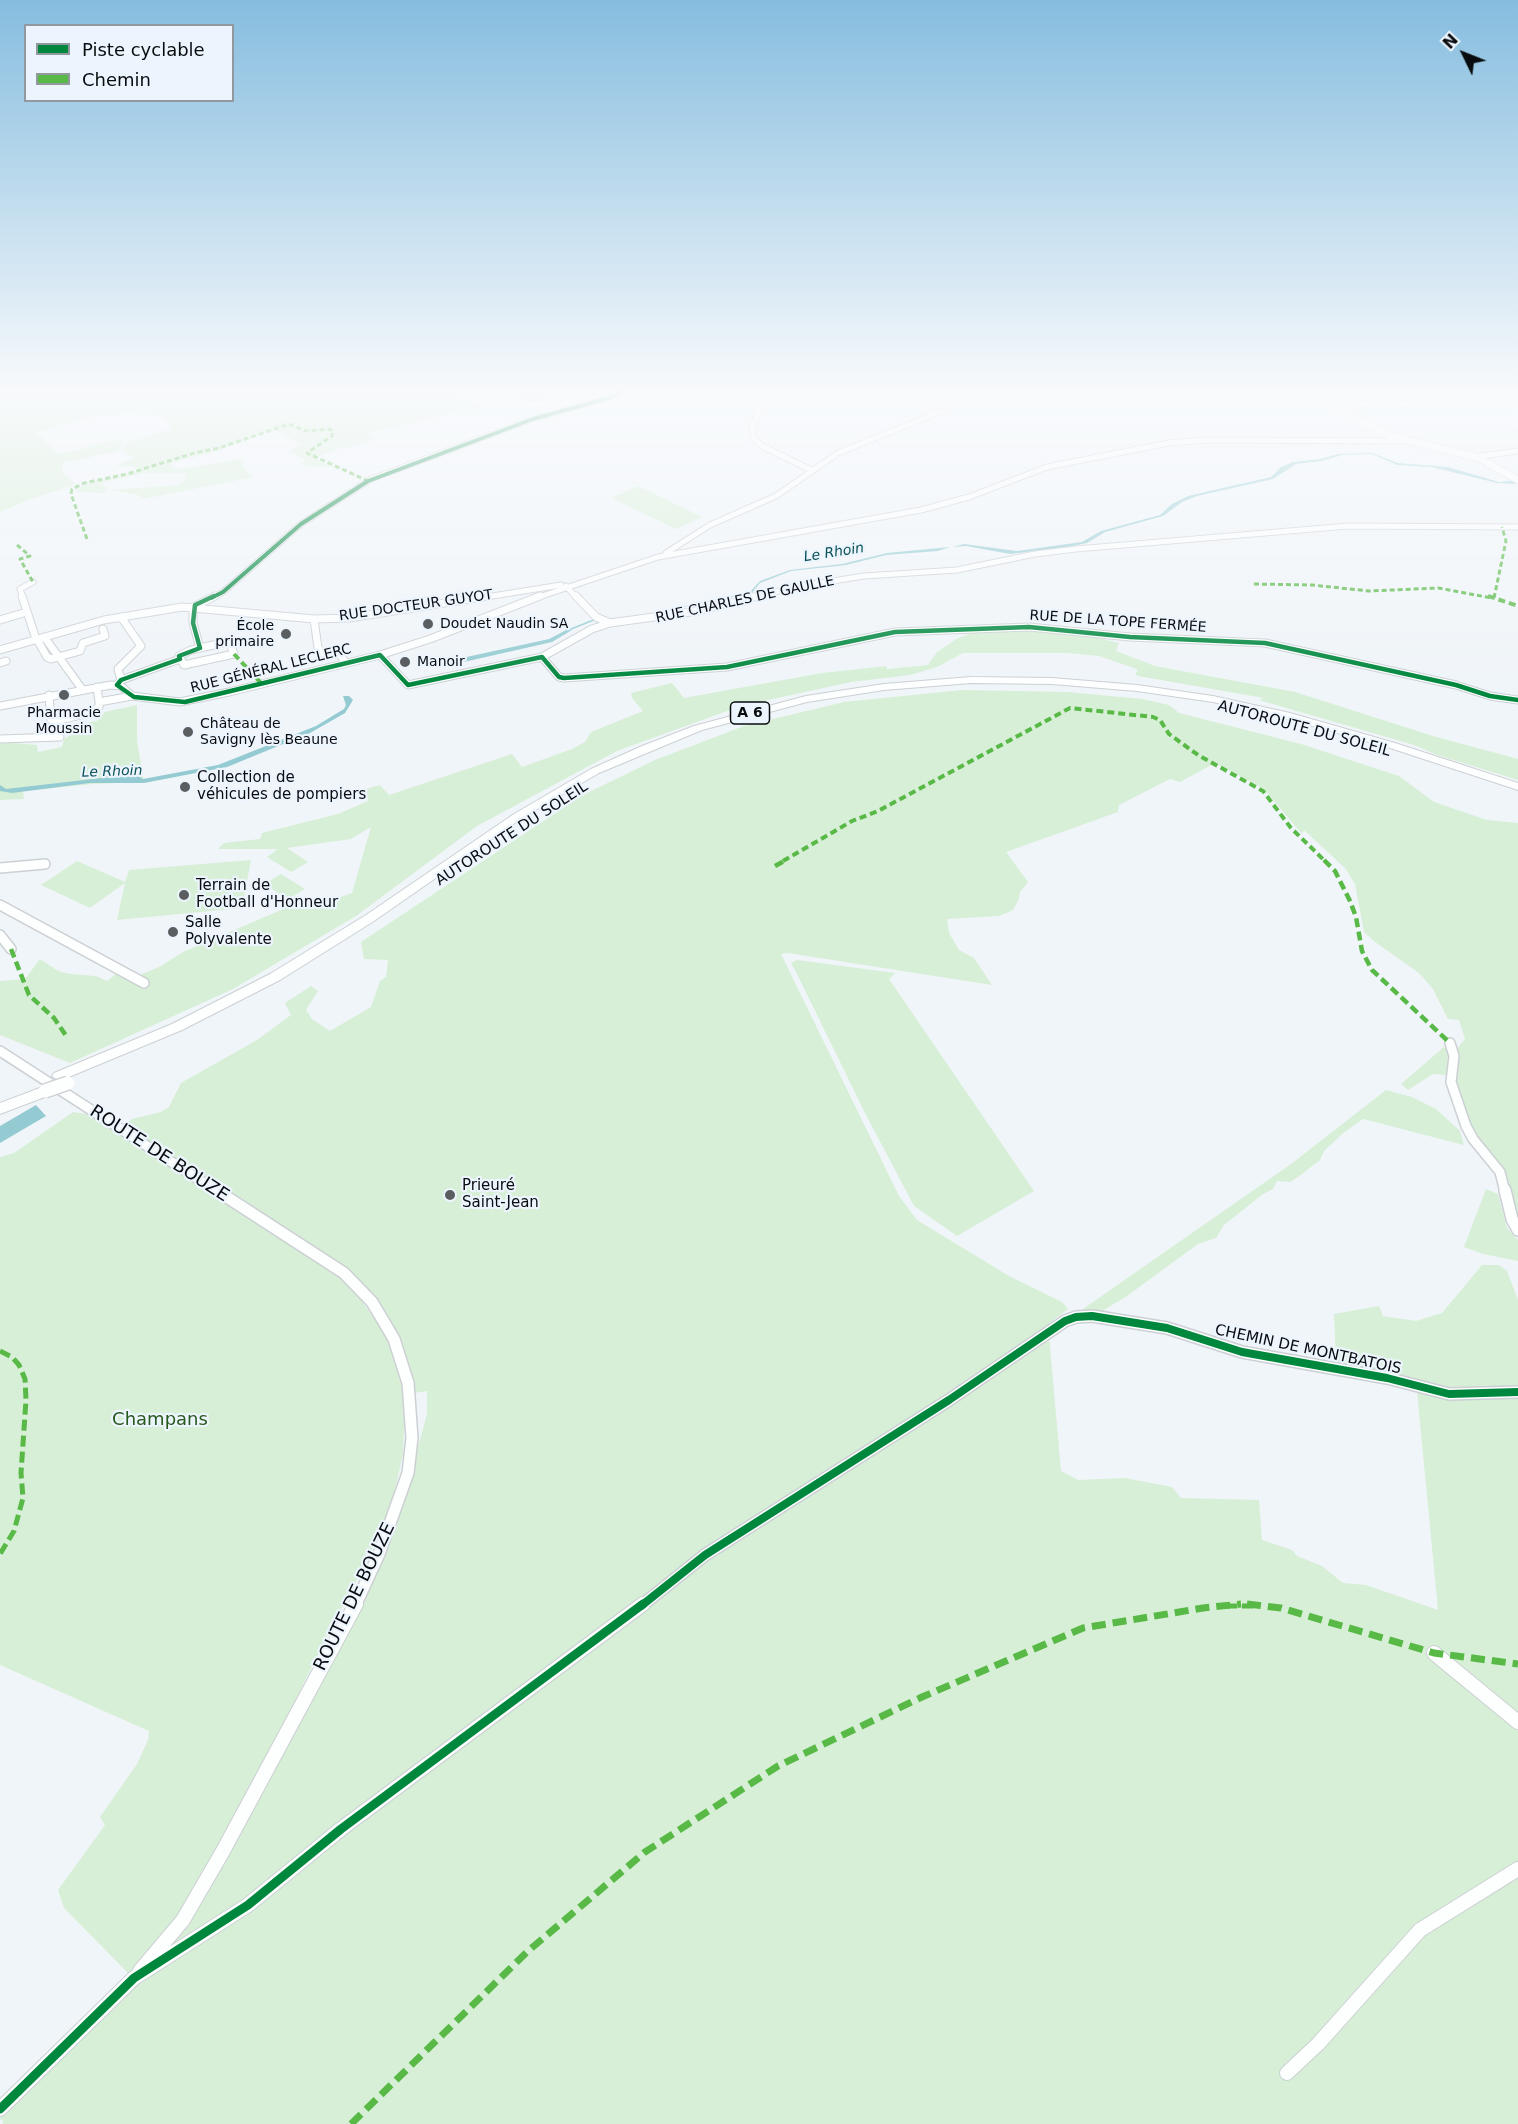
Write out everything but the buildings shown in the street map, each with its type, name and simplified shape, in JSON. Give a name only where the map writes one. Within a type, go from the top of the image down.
[{"type":"highway","name":"AUTOROUTE DU SOLEIL","points":[[63,1080],[184,1024],[275,977],[359,925],[518,816],[605,766],[698,728],[751,712],[817,697],[898,685],[982,680],[1065,681],[1155,690],[1233,703],[1305,720],[1518,787]]},
{"type":"highway","name":"AUTOROUTE DU SOLEIL","points":[[0,1099],[41,1088],[190,1031],[279,985],[362,933],[526,820],[602,776],[651,753],[703,733],[810,705],[887,692],[972,686],[1053,686],[1136,693],[1213,704],[1291,722],[1371,745],[1518,793]]},
{"type":"highway","name":"AUTOROUTE DU SOLEIL","points":[[0,1109],[41,1088]]},
{"type":"street","points":[[0,650],[121,617],[193,607],[223,592],[295,529],[360,486]]},
{"type":"street","points":[[666,555],[710,525],[776,496],[790,486]]},
{"type":"street","points":[[610,623],[596,617],[566,586],[666,555],[921,510],[969,497],[997,486]]},
{"type":"street","name":"RUE CHARLES DE GAULLE","points":[[380,654],[405,682],[542,657],[592,629],[610,623],[638,622],[678,616],[795,587],[864,576],[957,570],[1022,556],[1118,545],[1348,526],[1518,527]]},
{"type":"street","points":[[33,582],[20,589],[37,640],[47,657],[51,659],[80,651],[83,643],[105,636],[103,629]]},
{"type":"street","name":"RUE DOCTEUR GUYOT","points":[[193,607],[314,619],[348,618],[556,585],[566,586]]},
{"type":"street","name":"RUE GÉNÉRAL LECLERC","points":[[132,696],[164,702],[185,702],[346,663],[457,631],[566,586]]},
{"type":"street","points":[[193,607],[193,623],[200,648]]},
{"type":"street","points":[[0,620],[27,612]]},
{"type":"street","points":[[121,617],[141,646],[118,669],[118,683],[132,696]]},
{"type":"street","points":[[314,619],[318,648],[322,653],[337,651],[346,663]]},
{"type":"street","name":"RUE DE LA TOPE FERMÉE","points":[[542,657],[559,677],[564,678],[727,667],[895,632],[1029,627],[1130,637],[1265,644],[1456,685],[1490,696],[1518,700]]},
{"type":"street","points":[[45,638],[82,689]]},
{"type":"street","points":[[0,706],[118,683],[180,659],[179,656],[200,648],[230,644],[234,654],[184,665],[180,659]]},
{"type":"street","points":[[49,695],[51,720],[56,721],[89,713],[99,706],[97,687]]},
{"type":"street","points":[[99,702],[132,696]]},
{"type":"street","points":[[0,739],[60,737],[56,721]]},
{"type":"street","points":[[0,868],[45,864]]},
{"type":"street","points":[[0,905],[144,983]]},
{"type":"street","points":[[0,935],[11,948]]},
{"type":"street","points":[[1450,1043],[1454,1056],[1451,1082],[1466,1126],[1473,1139],[1500,1172],[1512,1219],[1518,1230]]},
{"type":"street","name":"ROUTE DE BOUZE","points":[[0,1051],[345,1273],[372,1302],[394,1339],[408,1383],[412,1438],[408,1473],[396,1512],[358,1601],[229,1841],[183,1920],[134,1978]]},
{"type":"street","name":"CHEMIN DE MONTBATOIS","points":[[134,1978],[248,1905],[341,1829],[653,1597],[705,1555],[949,1400],[1060,1324],[1081,1316],[1112,1319],[1167,1328],[1235,1350],[1387,1378],[1449,1394],[1518,1392]]},
{"type":"street","points":[[1434,1653],[1518,1722]]},
{"type":"street","points":[[1287,2073],[1318,2044],[1420,1930],[1518,1869]]},
{"type":"street","points":[[0,2109],[134,1978]]},
{"type":"green space","points":[[0,486],[71,486],[28,500],[0,512]]},
{"type":"green space","points":[[82,486],[104,486],[108,489],[103,490],[106,493],[77,492],[77,489]]},
{"type":"green space","points":[[208,486],[143,499],[138,495],[111,490]]},
{"type":"green space","points":[[638,486],[702,517],[676,529],[611,498]]},
{"type":"green space","points":[[1027,628],[1069,632],[1076,636],[1086,635],[1119,643],[1116,651],[1155,666],[1295,692],[1433,736],[1518,759],[1518,780],[1437,755],[1414,745],[1259,700],[1264,698],[1138,676],[1135,674],[1138,670],[1099,656],[1066,653],[963,653],[937,667],[910,675],[851,682],[741,706],[617,751],[477,826],[356,916],[233,989],[70,1063],[0,1035],[0,981],[25,979],[40,959],[58,971],[70,974],[96,976],[107,981],[118,972],[133,978],[161,966],[183,952],[309,898],[335,899],[352,893],[371,827],[351,839],[287,848],[308,862],[291,872],[267,857],[278,849],[218,849],[224,843],[260,839],[262,833],[338,814],[368,801],[366,789],[380,785],[389,795],[512,754],[522,767],[572,749],[585,742],[591,732],[643,711],[632,698],[631,693],[672,683],[684,698],[822,673],[886,666],[887,669],[928,665],[937,652],[958,638],[971,633],[956,632]]},
{"type":"green space","points":[[962,690],[1068,692],[1142,699],[1169,705],[1179,713],[1301,744],[1399,776],[1434,802],[1487,820],[1518,823],[1518,1221],[1503,1171],[1472,1131],[1454,1080],[1457,1049],[1465,1039],[1459,1020],[1448,1019],[1433,989],[1419,973],[1364,932],[1355,884],[1345,868],[1304,830],[1302,834],[1263,788],[1215,763],[1180,782],[1170,779],[1119,805],[1118,812],[1006,852],[1028,882],[1020,892],[1013,910],[999,916],[947,919],[949,933],[959,950],[974,958],[992,985],[788,953],[781,954],[899,1196],[917,1220],[1009,1276],[1062,1302],[1068,1309],[1048,1324],[1061,1471],[1078,1480],[1125,1478],[1172,1487],[1181,1498],[1259,1500],[1262,1540],[1292,1550],[1297,1556],[1322,1566],[1343,1583],[1366,1585],[1438,1610],[1416,1381],[1336,1363],[1334,1314],[1379,1306],[1383,1316],[1416,1321],[1442,1313],[1482,1265],[1499,1265],[1507,1271],[1518,1300],[1518,2124],[3,2124],[2,2119],[0,2120],[0,2112],[168,1948],[195,1913],[330,1667],[377,1568],[402,1506],[427,1414],[427,1391],[414,1393],[409,1363],[389,1317],[357,1279],[324,1254],[122,1127],[132,1119],[161,1112],[169,1107],[181,1083],[257,1040],[291,1015],[285,1003],[311,986],[318,991],[306,1010],[312,1019],[330,1031],[371,1007],[380,981],[386,977],[388,960],[364,959],[361,942],[583,795],[655,760],[744,726],[844,702]]},
{"type":"green space","points":[[137,705],[137,741],[144,782],[23,791],[24,799],[0,800],[0,742],[37,745],[38,752],[62,747],[64,739],[74,733],[73,725],[97,721],[105,712]]},
{"type":"green space","name":"Terrain de Football d'Honneur","points":[[251,860],[242,908],[117,920],[125,883],[90,908],[41,885],[77,861],[125,882],[129,870]]},
{"type":"green space","points":[[281,874],[305,889],[288,899],[264,884]]},
{"type":"green space","points":[[797,960],[895,973],[889,979],[1034,1191],[957,1236],[914,1206],[791,963]]},
{"type":"green space","points":[[1444,1047],[1448,1050],[1447,1075],[1433,1074],[1408,1090],[1401,1084]]},
{"type":"green space","points":[[1386,1090],[1412,1097],[1436,1109],[1460,1131],[1464,1145],[1363,1119],[1342,1134],[1324,1151],[1320,1160],[1298,1177],[1290,1182],[1277,1181],[1273,1189],[1263,1194],[1224,1225],[1216,1238],[1198,1244],[1104,1310],[1103,1315],[1084,1312],[1083,1309],[1291,1164]]},
{"type":"green space","name":"Champans","points":[[73,1112],[86,1114],[335,1273],[356,1293],[384,1332],[400,1370],[405,1407],[403,1454],[391,1506],[366,1563],[329,1632],[254,1785],[179,1915],[129,1974],[64,1908],[58,1890],[105,1825],[100,1817],[137,1764],[148,1740],[149,1731],[0,1665],[0,1157],[14,1153]]},
{"type":"green space","points":[[1486,1189],[1498,1194],[1507,1228],[1518,1240],[1518,1261],[1483,1254],[1464,1247]]},
{"type":"water","points":[[1231,486],[1241,486],[1197,496],[1182,502],[1163,516],[1105,532],[1087,543],[1010,554],[966,546],[953,547],[964,544],[1017,551],[1082,542],[1101,531],[1160,515],[1172,504],[1188,496]]},
{"type":"water","points":[[950,547],[938,551],[886,555],[846,565],[791,571],[760,583],[752,593],[658,612],[750,592],[760,581],[790,570],[842,564],[887,553]]},
{"type":"water","points":[[570,628],[572,630],[552,642],[455,664],[453,660],[549,639]]},
{"type":"water","points":[[343,696],[349,696],[353,700],[345,713],[310,733],[227,767],[144,783],[90,783],[12,793],[0,791],[0,785],[6,789],[137,775],[143,779],[218,765],[316,726],[344,709],[346,705]]},
{"type":"water","points":[[36,1105],[46,1116],[0,1143],[0,1126]]},
{"type":"waterway","name":"Le Rhoin","points":[[571,629],[596,619]]},
{"type":"marked path","points":[[78,486],[72,489],[71,494],[87,539]]},
{"type":"marked path","points":[[1494,598],[1506,541],[1502,527]]},
{"type":"marked path","points":[[17,545],[30,556],[20,559],[33,582]]},
{"type":"marked path","points":[[1254,584],[1312,585],[1369,591],[1438,588],[1484,595],[1518,606]]},
{"type":"marked path","points":[[234,654],[261,683]]},
{"type":"marked path","points":[[775,866],[852,821],[878,811],[1070,708],[1153,717],[1160,720],[1169,734],[1198,755],[1263,791],[1291,828],[1335,871],[1356,917],[1362,951],[1372,970],[1450,1043]]},
{"type":"marked path","points":[[11,949],[29,995],[54,1018],[67,1037]]},
{"type":"marked path","points":[[0,1351],[12,1357],[19,1365],[25,1379],[26,1400],[21,1473],[23,1498],[14,1531],[0,1554]]},
{"type":"marked path","points":[[351,2124],[528,1951],[645,1852],[778,1766],[922,1697],[1083,1628],[1203,1608],[1244,1604],[1281,1608],[1434,1653],[1518,1664]]},
{"type":"cycle path","points":[[360,486],[301,524],[223,592],[195,605],[193,623],[200,648],[179,656],[180,659],[121,680],[117,685],[134,697],[185,702],[380,655],[408,685],[542,657],[559,677],[564,678],[727,667],[895,632],[1029,627],[1130,637],[1265,643],[1456,685],[1490,696],[1518,700]]},
{"type":"cycle path","points":[[0,2109],[134,1978],[248,1905],[341,1829],[653,1597],[705,1555],[949,1400],[1065,1321],[1076,1317],[1092,1316],[1167,1328],[1242,1352],[1387,1378],[1449,1394],[1518,1392]]},
{"type":"place","name":"Doudet Naudin SA","points":[[428,624]]},
{"type":"place","name":"École primaire","points":[[286,634]]},
{"type":"place","name":"Manoir","points":[[405,662]]},
{"type":"place","name":"Pharmacie Moussin","points":[[64,695]]},
{"type":"place","name":"Château de Savigny lès Beaune","points":[[188,732]]},
{"type":"place","name":"Collection de véhicules de pompiers","points":[[185,787]]},
{"type":"place","name":"Terrain de Football d'Honneur","points":[[184,895]]},
{"type":"place","name":"Salle Polyvalente","points":[[173,932]]},
{"type":"place","name":"Prieuré Saint-Jean","points":[[450,1195]]}]
